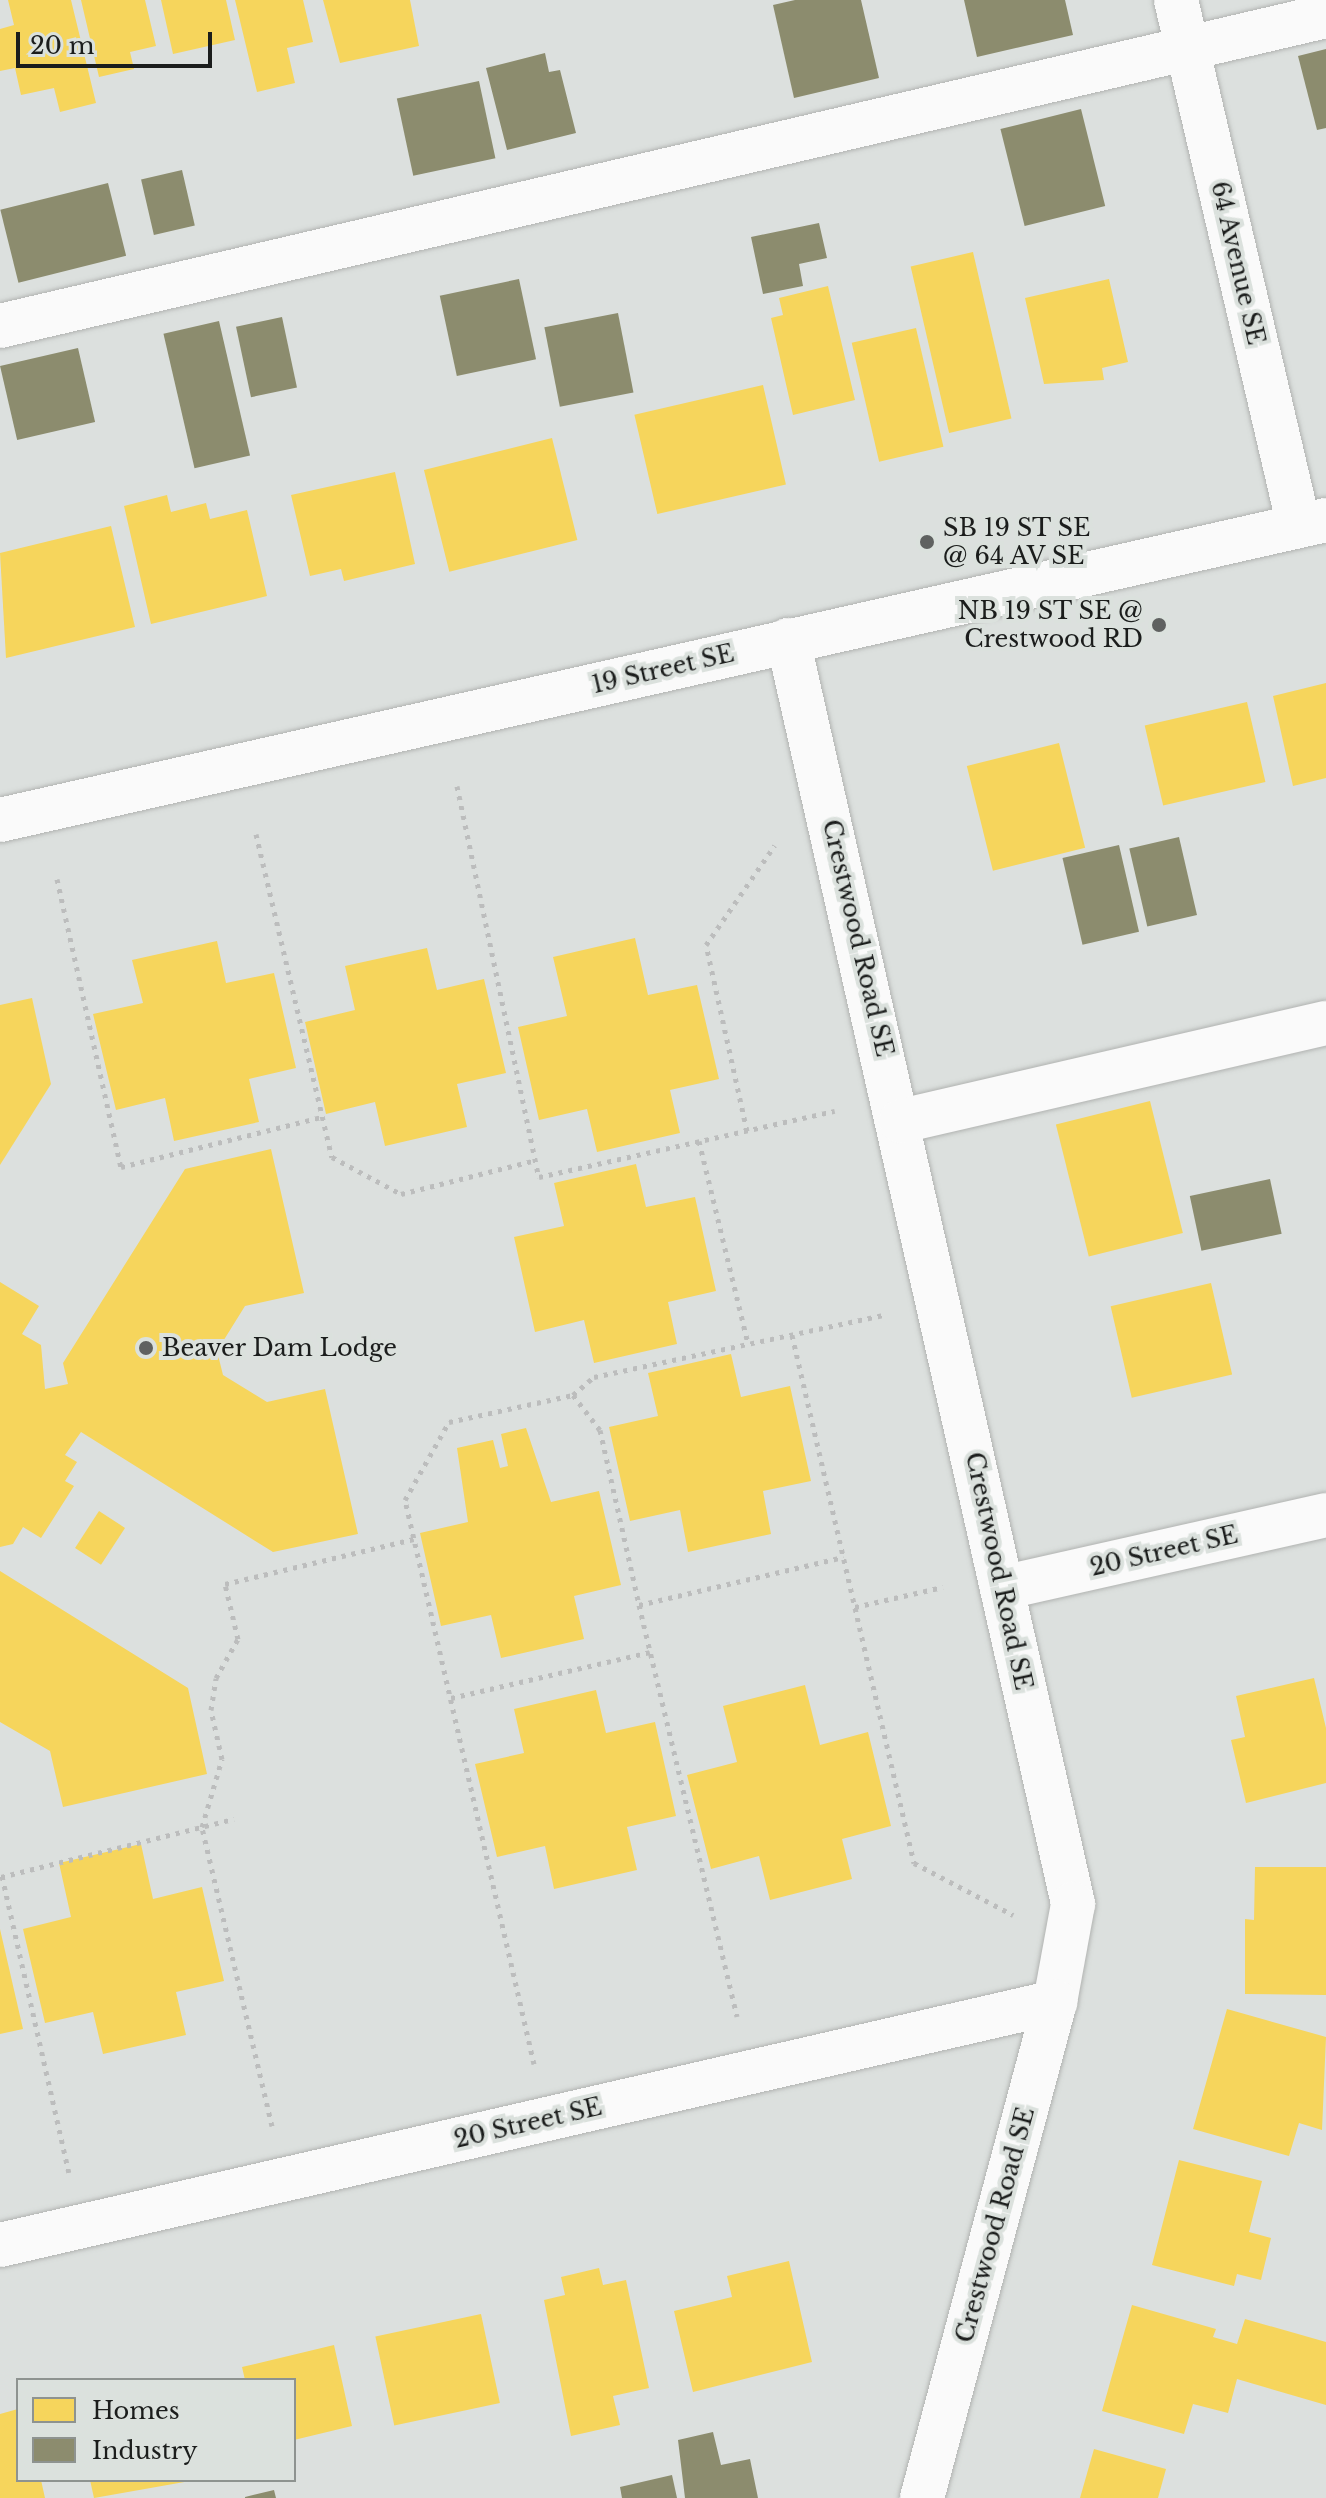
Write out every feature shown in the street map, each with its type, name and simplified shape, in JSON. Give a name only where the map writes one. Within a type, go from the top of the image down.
[{"type":"street","name":"64 Avenue SE","points":[[1176,0],[1313,523]]},
{"type":"street","points":[[0,326],[1326,16]]},
{"type":"street","name":"19 Street SE","points":[[0,820],[1313,523]]},
{"type":"street","name":"Crestwood Road SE","points":[[788,640],[901,1121],[1073,1904],[1055,2002],[922,2498]]},
{"type":"street","points":[[901,1121],[1326,1023]]},
{"type":"street","name":"20 Street SE","points":[[1002,1588],[1326,1515]]},
{"type":"street","name":"20 Street SE","points":[[0,2245],[1055,2002]]},
{"type":"path","points":[[457,786],[539,1177],[844,1109]]},
{"type":"path","points":[[256,834],[332,1157],[401,1194],[536,1160]]},
{"type":"path","points":[[747,1131],[706,945],[782,834]]},
{"type":"path","points":[[57,879],[121,1167],[322,1117]]},
{"type":"path","points":[[699,1141],[748,1344]]},
{"type":"path","points":[[536,2072],[405,1500],[449,1422],[573,1395],[594,1377],[891,1313]]},
{"type":"path","points":[[792,1335],[914,1863],[1025,1922]]},
{"type":"path","points":[[573,1395],[600,1430],[739,2025]]},
{"type":"path","points":[[274,2135],[202,1827],[222,1759],[211,1710],[216,1678],[238,1639],[225,1584],[414,1539]]},
{"type":"path","points":[[639,1605],[843,1557]]},
{"type":"path","points":[[855,1607],[951,1586]]},
{"type":"path","points":[[451,1698],[650,1652]]},
{"type":"path","points":[[71,2182],[1,1876],[234,1819]]},
{"type":"building: Homes","points":[[8,0],[71,0],[96,103],[60,112],[54,88],[21,95],[15,68],[0,71],[0,29],[14,25]]},
{"type":"building: Homes","points":[[81,0],[145,0],[156,46],[130,52],[134,69],[99,77]]},
{"type":"building: Homes","points":[[161,0],[226,0],[235,40],[173,54]]},
{"type":"building: Homes","points":[[235,0],[303,0],[313,42],[287,48],[295,83],[257,92]]},
{"type":"building: Homes","points":[[323,0],[410,0],[419,46],[340,63]]},
{"type":"building: Homes","points":[[973,252],[1011,419],[949,433],[911,266]]},
{"type":"building: Homes","points":[[1109,279],[1128,362],[1102,368],[1104,380],[1044,384],[1025,298]]},
{"type":"building: Homes","points":[[828,286],[855,400],[793,415],[771,318],[783,315],[779,298]]},
{"type":"building: Homes","points":[[916,328],[943,447],[879,462],[852,343]]},
{"type":"building: Homes","points":[[763,385],[786,484],[657,514],[634,415]]},
{"type":"building: Homes","points":[[552,438],[577,540],[449,572],[424,470]]},
{"type":"building: Homes","points":[[395,472],[415,564],[344,581],[341,569],[310,576],[291,495]]},
{"type":"building: Homes","points":[[167,495],[171,512],[206,503],[210,519],[247,510],[267,596],[151,624],[124,506]]},
{"type":"building: Homes","points":[[111,526],[135,627],[6,658],[0,553]]},
{"type":"building: Homes","points":[[1326,683],[1326,778],[1293,786],[1273,696]]},
{"type":"building: Homes","points":[[1247,702],[1265,782],[1163,806],[1145,726]]},
{"type":"building: Homes","points":[[1059,743],[1085,848],[993,871],[967,766]]},
{"type":"building: Homes","points":[[635,938],[648,995],[697,985],[719,1079],[670,1090],[680,1133],[597,1152],[587,1109],[539,1120],[518,1027],[567,1016],[553,957]]},
{"type":"building: Homes","points":[[217,941],[226,983],[274,973],[296,1068],[249,1079],[259,1122],[174,1141],[165,1098],[116,1110],[93,1014],[143,1003],[132,960]]},
{"type":"building: Homes","points":[[427,948],[437,990],[484,979],[506,1073],[457,1084],[467,1127],[385,1146],[375,1102],[326,1114],[305,1022],[355,1010],[345,966]]},
{"type":"building: Homes","points":[[32,998],[51,1084],[0,1165],[0,1005]]},
{"type":"building: Homes","points":[[1150,1101],[1183,1233],[1089,1256],[1056,1124]]},
{"type":"building: Homes","name":"Beaver Dam Lodge","points":[[271,1149],[304,1293],[245,1306],[217,1351],[223,1375],[267,1402],[325,1389],[358,1534],[273,1552],[81,1432],[65,1455],[77,1462],[65,1481],[74,1486],[41,1538],[23,1527],[13,1544],[0,1547],[0,1282],[39,1306],[22,1334],[41,1345],[45,1389],[68,1384],[63,1363],[185,1169]]},
{"type":"building: Homes","points":[[636,1164],[646,1207],[695,1197],[716,1291],[668,1302],[677,1344],[594,1363],[584,1320],[535,1332],[514,1237],[564,1226],[554,1183]]},
{"type":"building: Homes","points":[[1211,1283],[1232,1375],[1132,1398],[1111,1306]]},
{"type":"building: Homes","points":[[731,1354],[741,1397],[790,1386],[811,1481],[763,1491],[771,1534],[688,1552],[680,1510],[630,1521],[609,1427],[658,1416],[648,1373]]},
{"type":"building: Homes","points":[[526,1428],[551,1502],[599,1491],[621,1585],[574,1596],[584,1639],[501,1658],[491,1615],[441,1626],[420,1533],[468,1522],[457,1448],[493,1440],[500,1468],[508,1466],[501,1434]]},
{"type":"building: Homes","points":[[99,1511],[125,1528],[101,1565],[75,1548]]},
{"type":"building: Homes","points":[[0,1571],[188,1688],[207,1774],[63,1807],[50,1751],[0,1722]]},
{"type":"building: Homes","points":[[1314,1678],[1326,1728],[1326,1783],[1246,1803],[1231,1740],[1245,1737],[1236,1696]]},
{"type":"building: Homes","points":[[805,1685],[820,1745],[868,1732],[891,1826],[842,1839],[852,1879],[770,1900],[759,1856],[711,1869],[687,1775],[737,1762],[723,1706]]},
{"type":"building: Homes","points":[[596,1690],[606,1733],[655,1722],[676,1816],[627,1827],[637,1870],[554,1889],[545,1846],[497,1857],[475,1764],[524,1753],[514,1709]]},
{"type":"building: Homes","points":[[141,1844],[153,1899],[202,1887],[224,1981],[176,1992],[186,2035],[103,2054],[93,2012],[45,2023],[23,1929],[71,1917],[59,1863]]},
{"type":"building: Homes","points":[[1255,1867],[1326,1867],[1326,1995],[1245,1994],[1245,1919],[1254,1920]]},
{"type":"building: Homes","points":[[0,1929],[23,2029],[0,2034]]},
{"type":"building: Homes","points":[[1227,2009],[1326,2037],[1322,2130],[1299,2123],[1289,2156],[1193,2129]]},
{"type":"building: Homes","points":[[1179,2160],[1262,2181],[1249,2232],[1271,2238],[1261,2280],[1237,2274],[1234,2286],[1152,2265]]},
{"type":"building: Homes","points":[[789,2261],[812,2362],[693,2392],[674,2311],[732,2297],[727,2276]]},
{"type":"building: Homes","points":[[599,2268],[603,2285],[626,2280],[649,2388],[613,2396],[620,2425],[571,2436],[544,2300],[565,2295],[561,2277]]},
{"type":"building: Homes","points":[[1132,2305],[1216,2329],[1213,2337],[1237,2344],[1245,2319],[1326,2342],[1326,2405],[1237,2379],[1228,2413],[1193,2404],[1184,2434],[1102,2411]]},
{"type":"building: Homes","points":[[481,2314],[500,2403],[394,2425],[375,2336]]},
{"type":"building: Homes","points":[[334,2345],[352,2426],[296,2440],[296,2378],[245,2378],[242,2367]]},
{"type":"building: Homes","points":[[16,2410],[16,2482],[41,2482],[45,2498],[0,2498],[0,2414]]},
{"type":"building: Homes","points":[[1094,2449],[1166,2469],[1158,2498],[1080,2498]]},
{"type":"building: Homes","points":[[90,2482],[184,2482],[94,2498]]},
{"type":"building: Industry","points":[[795,0],[861,0],[879,78],[794,98],[773,5]]},
{"type":"building: Industry","points":[[964,0],[1065,0],[1073,35],[977,57]]},
{"type":"building: Industry","points":[[1326,49],[1326,128],[1317,130],[1298,56]]},
{"type":"building: Industry","points":[[545,53],[549,72],[560,70],[576,133],[507,150],[486,68]]},
{"type":"building: Industry","points":[[479,81],[495,158],[413,176],[397,98]]},
{"type":"building: Industry","points":[[1081,109],[1105,206],[1025,226],[1000,129]]},
{"type":"building: Industry","points":[[182,170],[195,226],[154,235],[141,179]]},
{"type":"building: Industry","points":[[108,183],[126,256],[18,283],[0,210]]},
{"type":"building: Industry","points":[[819,223],[827,258],[799,264],[803,286],[763,294],[751,237]]},
{"type":"building: Industry","points":[[519,279],[536,359],[457,376],[440,296]]},
{"type":"building: Industry","points":[[618,313],[633,393],[560,407],[544,327]]},
{"type":"building: Industry","points":[[282,317],[297,387],[251,397],[236,327]]},
{"type":"building: Industry","points":[[219,321],[250,455],[195,468],[163,334]]},
{"type":"building: Industry","points":[[78,348],[95,422],[17,440],[0,366]]},
{"type":"building: Industry","points":[[1179,837],[1197,915],[1147,926],[1129,848]]},
{"type":"building: Industry","points":[[1119,845],[1139,932],[1083,945],[1062,858]]},
{"type":"building: Industry","points":[[1270,1179],[1282,1234],[1201,1251],[1190,1196]]},
{"type":"building: Industry","points":[[713,2432],[721,2465],[750,2459],[758,2498],[685,2498],[678,2440]]},
{"type":"building: Industry","points":[[672,2475],[677,2498],[622,2498],[620,2487]]},
{"type":"building: Industry","points":[[274,2490],[276,2498],[245,2498],[245,2497]]},
{"type":"place","name":"SB 19 ST SE @ 64 AV SE","points":[[927,542]]},
{"type":"place","name":"NB 19 ST SE @ Crestwood RD","points":[[1159,625]]},
{"type":"place","name":"Beaver Dam Lodge","points":[[146,1348]]}]
